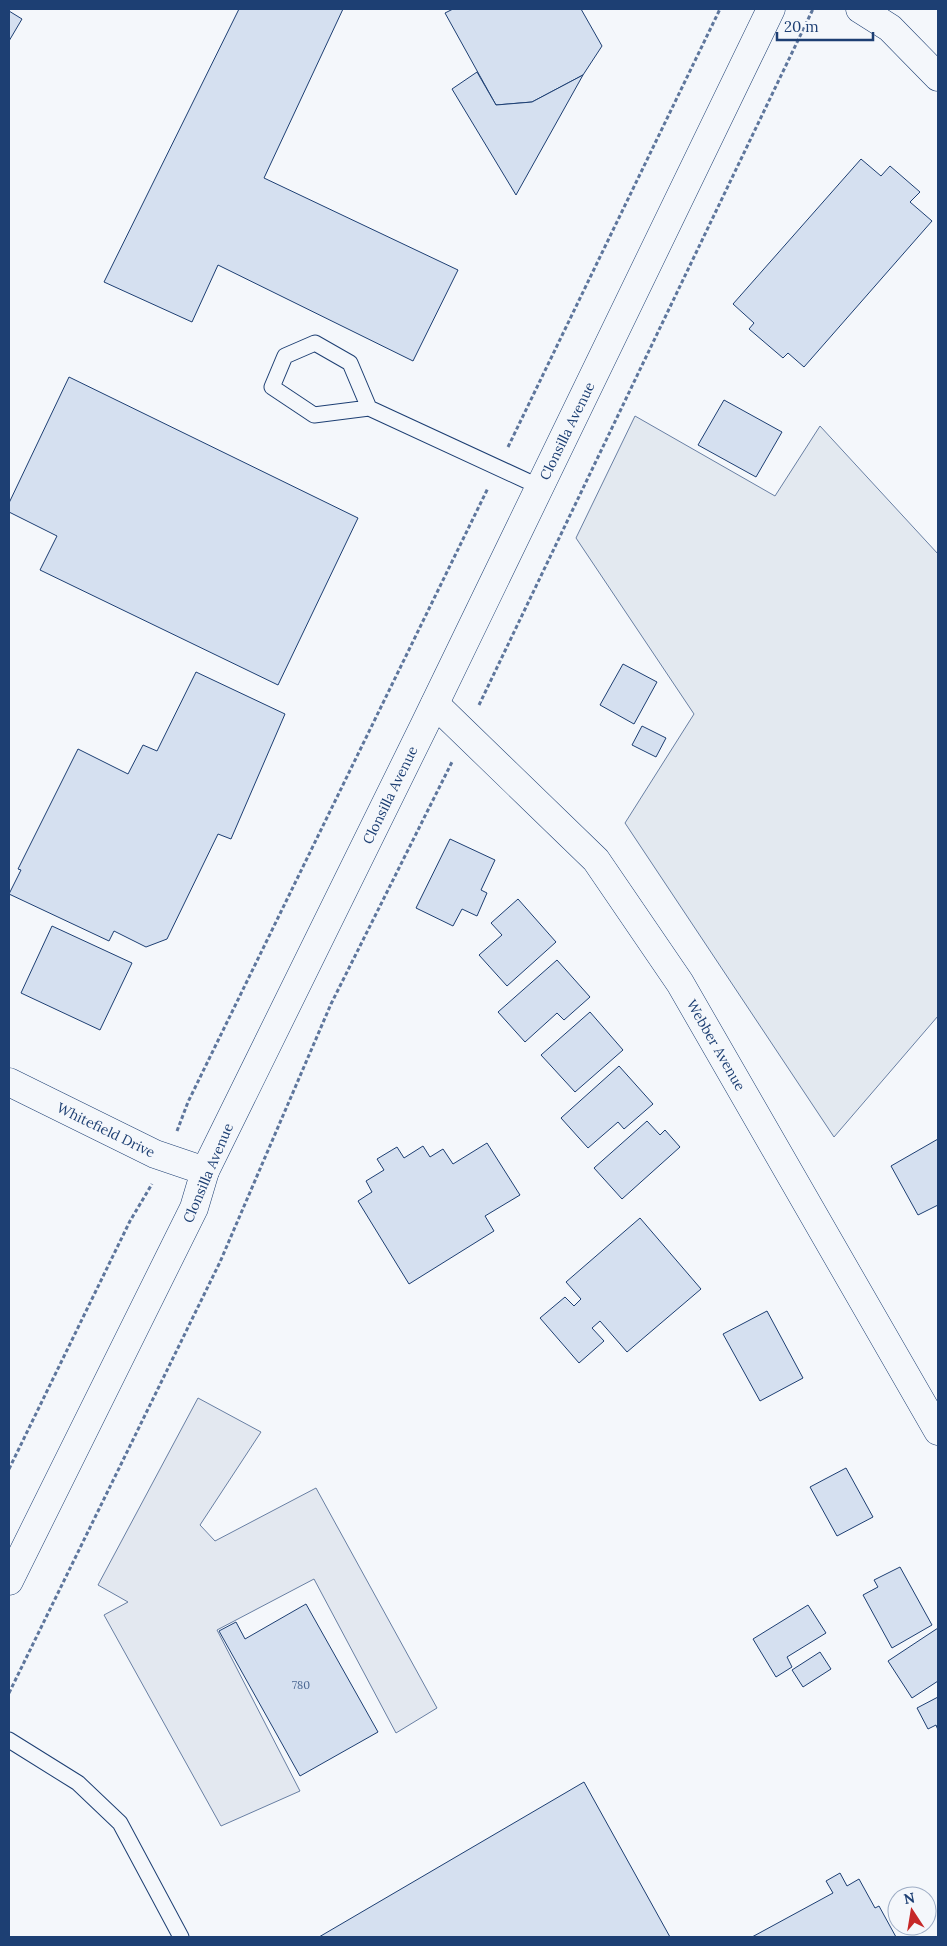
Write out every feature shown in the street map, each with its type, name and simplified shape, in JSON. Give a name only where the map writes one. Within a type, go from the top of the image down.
[{"type":"main road","name":"Clonsilla Avenue","points":[[9,1581],[194,1208],[206,1171],[435,704],[771,9]]},
{"type":"main road","points":[[860,9],[890,28],[938,77]]},
{"type":"main road","name":"Webber Avenue","points":[[435,704],[596,860],[680,984],[938,1431]]},
{"type":"main road","name":"Whitefield Drive","points":[[9,1082],[166,1158],[206,1171]]},
{"type":"lane","points":[[369,408],[350,363],[315,343],[284,356],[272,388],[314,415],[369,408],[540,487]]},
{"type":"lane","points":[[9,1740],[78,1783],[120,1823],[182,1937]]},
{"type":"path","points":[[9,1469],[130,1221],[166,1158],[192,1094],[720,9]]},
{"type":"path","points":[[9,1693],[220,1262],[332,1004],[466,734],[813,9]]},
{"type":"shaded area","points":[[635,416],[775,496],[820,426],[938,554],[938,1016],[834,1137],[625,823],[694,714],[576,538]]},
{"type":"shaded area","points":[[198,1398],[261,1432],[200,1525],[215,1541],[316,1488],[437,1708],[396,1733],[314,1579],[217,1630],[300,1791],[221,1826],[104,1615],[128,1602],[98,1585]]},
{"type":"building","points":[[239,9],[343,9],[264,178],[458,270],[413,361],[218,265],[192,322],[104,282]]},
{"type":"building","points":[[453,9],[581,9],[602,46],[583,75],[532,102],[496,105],[445,13]]},
{"type":"building","points":[[9,11],[22,19],[9,41]]},
{"type":"building","points":[[477,72],[496,105],[532,102],[583,75],[516,195],[452,89]]},
{"type":"building","points":[[861,159],[881,176],[890,166],[920,192],[910,202],[932,221],[804,367],[788,353],[783,358],[749,329],[754,323],[733,304]]},
{"type":"building","points":[[69,377],[358,518],[278,685],[40,570],[57,536],[9,512],[9,503]]},
{"type":"building","points":[[724,400],[782,432],[756,477],[698,445]]},
{"type":"building","points":[[623,664],[657,682],[634,724],[600,705]]},
{"type":"building","points":[[196,672],[285,714],[231,839],[218,834],[167,939],[146,947],[114,931],[109,941],[9,894],[21,870],[18,869],[78,749],[128,774],[143,745],[157,751]]},
{"type":"building","points":[[642,726],[666,738],[656,757],[632,745]]},
{"type":"building","points":[[450,839],[495,860],[481,890],[487,893],[477,916],[462,909],[453,926],[416,908]]},
{"type":"building","points":[[518,899],[556,942],[507,986],[479,955],[502,935],[491,923]]},
{"type":"building","points":[[52,926],[132,963],[100,1030],[21,993]]},
{"type":"building","points":[[557,960],[590,997],[564,1020],[557,1013],[525,1042],[498,1012]]},
{"type":"building","points":[[590,1012],[623,1050],[575,1092],[541,1055]]},
{"type":"building","points":[[619,1066],[653,1104],[624,1129],[618,1122],[588,1148],[561,1118]]},
{"type":"building","points":[[647,1121],[660,1135],[665,1130],[680,1147],[622,1199],[594,1168]]},
{"type":"building","points":[[938,1139],[938,1205],[918,1215],[891,1166]]},
{"type":"building","points":[[487,1143],[520,1195],[485,1216],[494,1231],[409,1284],[358,1201],[372,1192],[366,1181],[384,1170],[377,1159],[397,1147],[404,1158],[423,1146],[430,1157],[443,1149],[453,1164]]},
{"type":"building","points":[[640,1218],[701,1289],[627,1352],[600,1321],[592,1328],[604,1341],[579,1363],[540,1318],[565,1297],[574,1306],[581,1299],[566,1282]]},
{"type":"building","points":[[767,1311],[803,1378],[760,1401],[723,1334]]},
{"type":"building","points":[[846,1468],[873,1517],[837,1536],[810,1487]]},
{"type":"building","points":[[900,1567],[932,1625],[892,1648],[863,1595],[878,1587],[874,1580]]},
{"type":"building","points":[[306,1604],[378,1732],[300,1776],[219,1631],[236,1622],[245,1639]]},
{"type":"building","points":[[808,1605],[826,1633],[787,1657],[792,1667],[776,1677],[753,1639]]},
{"type":"building","points":[[938,1628],[938,1681],[912,1698],[888,1661]]},
{"type":"building","points":[[820,1652],[831,1669],[803,1687],[792,1670]]},
{"type":"building","points":[[938,1697],[938,1730],[936,1725],[928,1729],[917,1708]]},
{"type":"building","points":[[584,1782],[670,1937],[319,1937]]},
{"type":"building","points":[[840,1873],[847,1886],[859,1879],[875,1908],[879,1906],[887,1921],[887,1936],[896,1937],[752,1937],[833,1893],[826,1881]]}]
